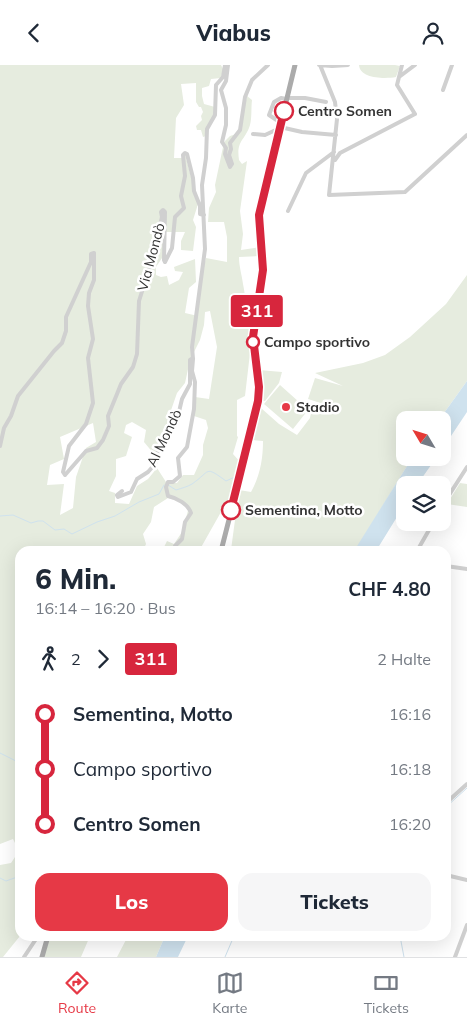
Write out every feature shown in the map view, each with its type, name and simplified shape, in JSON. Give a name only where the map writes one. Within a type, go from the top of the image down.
[{"type":"main road","points":[[222,546],[258,406],[259,387],[253,337],[263,270],[258,218],[295,65]]},
{"type":"main road","points":[[42,957],[47,941]]},
{"type":"street","points":[[226,67],[226,81],[221,90],[226,108],[226,122],[222,142],[226,148],[225,155],[230,167],[232,165],[229,156],[230,143],[240,130],[245,97],[254,78],[268,65]]},
{"type":"street","points":[[348,65],[320,65],[336,106],[336,135],[330,195],[404,192],[467,135]]},
{"type":"street","points":[[332,166],[339,154],[415,114],[398,85],[402,65]]},
{"type":"street","points":[[407,65],[414,66]]},
{"type":"street","points":[[443,90],[452,65]]},
{"type":"street","points":[[398,78],[414,66]]},
{"type":"street","points":[[176,546],[182,539],[190,513],[188,507],[175,498],[168,496],[166,484],[180,477],[178,458],[187,449],[194,409],[195,382],[192,371],[192,336],[197,317],[198,291],[206,249],[202,183],[206,158],[207,131],[215,115],[217,83],[223,77],[226,67]]},
{"type":"street","points":[[326,102],[305,98],[281,98],[274,101],[269,115],[280,126],[302,132],[336,135]]},
{"type":"street","points":[[252,134],[265,135],[280,126]]},
{"type":"street","points":[[288,211],[306,173],[334,152]]},
{"type":"street","name":"Via Mondò","points":[[0,446],[2,432],[11,416],[17,399],[38,370],[62,343],[66,331],[66,317],[92,261],[91,254],[94,253],[94,277],[89,293],[88,306],[93,339],[88,358],[93,403],[87,422],[70,445],[63,474],[66,474],[86,451],[95,449],[101,443],[106,435],[109,425],[108,416],[117,392],[136,362],[139,301],[162,217],[161,211],[164,210],[165,212],[165,262],[172,248],[175,217],[184,209],[181,196],[185,180],[183,155],[185,153],[193,176],[194,191],[200,201],[200,214],[204,215]]},
{"type":"street","name":"Al Mondò","points":[[122,491],[117,495],[118,497],[130,494],[137,479],[148,472],[154,464],[158,450],[178,416],[182,399],[190,384],[190,361],[193,357]]},
{"type":"street","points":[[451,493],[467,467]]},
{"type":"street","points":[[420,546],[428,531]]},
{"type":"street","points":[[451,567],[467,569]]},
{"type":"street","points":[[451,798],[467,784]]},
{"type":"street","points":[[451,876],[467,880]]},
{"type":"street","points":[[455,957],[467,925]]},
{"type":"street","points":[[24,957],[35,941]]},
{"type":"shaded area","points":[[0,65],[221,65],[223,69],[221,78],[211,79],[209,86],[202,88],[204,104],[215,107],[215,113],[206,136],[203,137],[201,130],[197,130],[196,126],[202,120],[203,112],[196,102],[196,83],[181,84],[184,105],[176,118],[174,158],[185,158],[185,154],[198,204],[193,220],[196,227],[193,251],[181,250],[181,241],[185,232],[166,232],[164,255],[156,267],[156,275],[161,277],[167,276],[169,285],[179,280],[183,272],[175,271],[174,267],[195,259],[196,282],[189,288],[185,313],[198,316],[198,289],[206,258],[227,262],[227,237],[224,222],[208,222],[209,208],[216,192],[215,185],[222,144],[230,136],[239,133],[247,96],[252,100],[251,122],[240,144],[238,153],[242,164],[247,161],[240,211],[243,234],[241,250],[260,247],[261,256],[239,257],[244,289],[246,325],[252,328],[245,396],[237,400],[238,437],[233,454],[241,463],[232,498],[221,512],[202,546],[164,546],[167,541],[174,544],[182,532],[189,507],[168,498],[154,507],[151,522],[143,534],[145,546],[15,546],[15,843],[13,839],[0,844]],"holes":[[[210,311],[217,347],[209,399],[195,397],[194,416],[206,420],[208,428],[203,445],[203,455],[194,475],[183,475],[177,483],[166,482],[157,468],[148,479],[137,486],[129,504],[115,503],[115,493],[109,491],[116,476],[116,459],[126,456],[132,437],[124,433],[126,425],[132,422],[146,430],[144,442],[154,454],[157,453],[165,436],[168,419],[177,393],[185,383],[190,360],[200,340],[205,312]],[[93,423],[96,442],[86,448],[76,477],[73,508],[60,515],[64,484],[47,485],[50,465],[64,459],[60,437]]]},
{"type":"shaded area","points":[[359,65],[400,66],[396,77],[386,78],[368,75],[360,70]]},
{"type":"shaded area","points":[[467,275],[467,381],[445,411],[396,411],[396,466],[407,466],[401,476],[396,476],[396,484],[358,546],[232,546],[239,490],[251,492],[257,480],[262,461],[263,441],[252,440],[262,393],[259,370],[282,372],[279,383],[265,401],[262,401],[261,408],[279,424],[297,435],[310,418],[312,407],[339,409],[308,399],[315,378],[343,386],[315,373],[363,363],[385,355],[410,337],[446,304]]},
{"type":"shaded area","name":"Stadio","points":[[280,385],[308,410],[293,429],[264,404]]},
{"type":"shaded area","points":[[460,483],[467,484],[467,507],[451,505],[451,498]]},
{"type":"shaded area","points":[[15,857],[16,941],[3,957],[0,957],[0,865],[11,863]]},
{"type":"shaded area","points":[[49,941],[88,941],[81,957],[44,957]]},
{"type":"shaded area","points":[[125,941],[163,941],[156,957],[117,957]]},
{"type":"water","points":[[467,381],[467,412],[451,436],[451,411],[445,411]]},
{"type":"water","points":[[407,466],[430,466],[423,476],[401,476]]},
{"type":"water","points":[[396,484],[396,519],[379,546],[357,546]]},
{"type":"water","points":[[163,941],[186,941],[178,957],[156,957]]},
{"type":"waterway","points":[[168,485],[176,490],[192,484],[205,473],[211,471],[226,481],[237,476]]},
{"type":"waterway","points":[[0,516],[13,515],[31,523],[43,521],[55,530],[64,529],[72,534],[115,516],[139,502],[159,494],[164,485]]},
{"type":"waterway","points":[[0,753],[15,760]]},
{"type":"waterway","points":[[451,802],[467,788]]},
{"type":"waterway","points":[[0,878],[6,881],[15,878]]},
{"type":"waterway","points":[[225,957],[232,941]]},
{"type":"waterway","points":[[401,941],[404,957]]},
{"type":"bus line","name":"311","points":[[231,510],[255,420],[258,401],[259,387],[253,345],[263,270],[263,253],[258,226],[260,206],[284,111]]},
{"type":"place","name":"Centro Somen","points":[[284,111]]},
{"type":"place","name":"Campo sportivo","points":[[253,342]]},
{"type":"place","name":"Stadio","points":[[286,407]]},
{"type":"place","name":"Sementina, Motto","points":[[231,510]]}]
